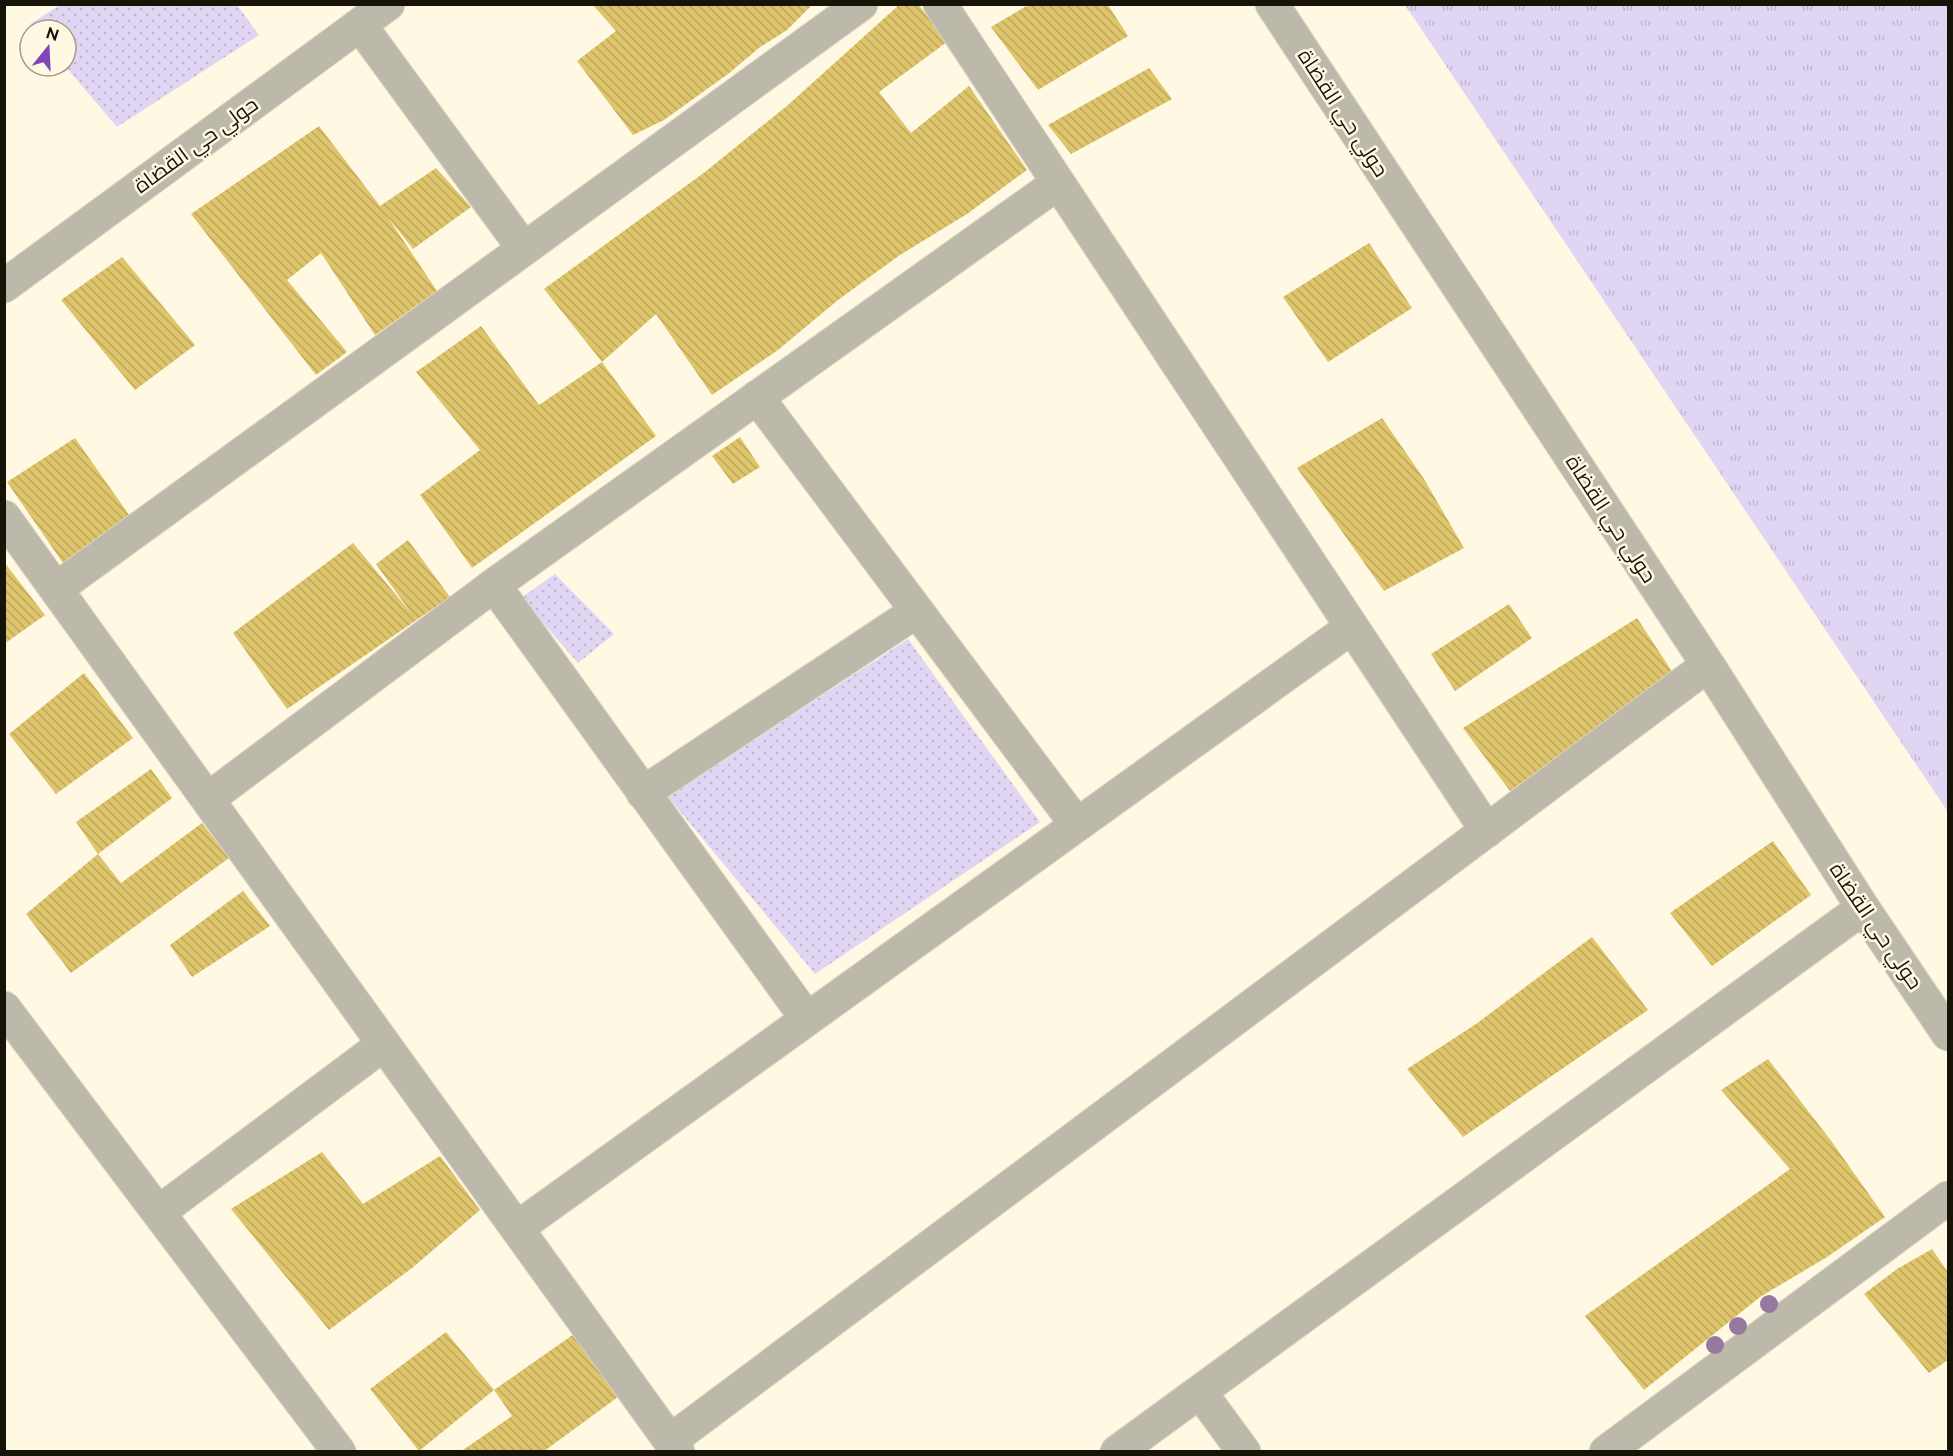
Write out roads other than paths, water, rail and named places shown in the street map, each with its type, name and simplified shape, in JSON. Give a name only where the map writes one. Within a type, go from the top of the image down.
[{"type":"street","name":"حولي حي القضاة","points":[[4,286],[388,4]]},
{"type":"street","points":[[56,589],[861,4]]},
{"type":"street","points":[[940,4],[1487,831]]},
{"type":"street","name":"حولي حي القضاة","points":[[1272,4],[1708,665],[1863,908],[1948,1034]]},
{"type":"street","points":[[360,25],[524,249]]},
{"type":"street","points":[[208,799],[494,585],[1059,183]]},
{"type":"street","points":[[757,397],[1077,825]]},
{"type":"street","points":[[4,517],[674,1446],[1708,665]]},
{"type":"street","points":[[494,585],[807,1019]]},
{"type":"street","points":[[643,793],[917,611]]},
{"type":"street","points":[[517,1228],[1352,627]]},
{"type":"street","points":[[1118,1452],[1863,908]]},
{"type":"street","points":[[4,1008],[339,1452]]},
{"type":"street","points":[[159,1212],[384,1044]]},
{"type":"street","points":[[1606,1452],[1948,1198]]},
{"type":"street","points":[[1200,1392],[1244,1452]]}]
